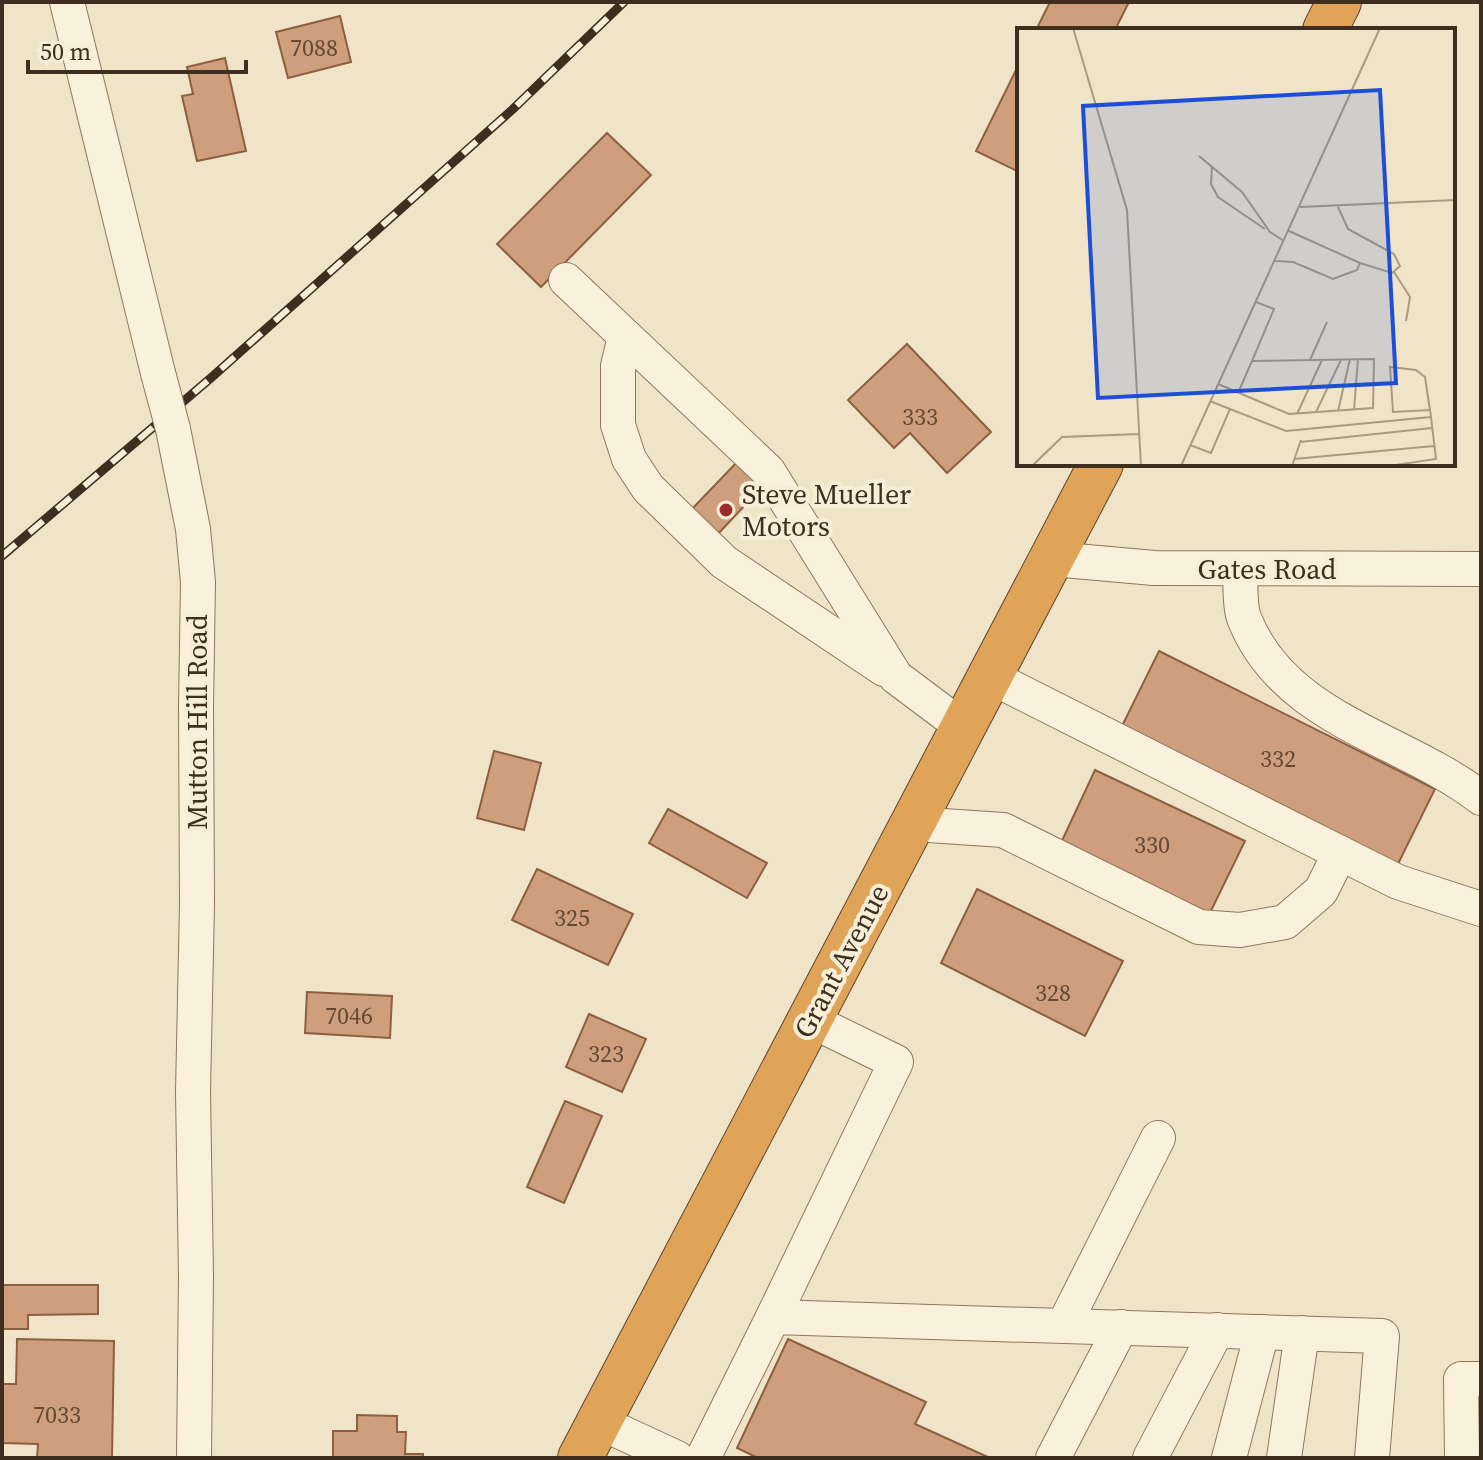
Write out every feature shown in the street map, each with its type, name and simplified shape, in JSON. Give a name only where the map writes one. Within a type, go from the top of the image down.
[{"type":"highway","points":[[1326,28],[1339,2]]},
{"type":"highway","name":"Grant Avenue","points":[[590,1440],[1100,466]]},
{"type":"street","name":"Mutton Hill Road","points":[[67,2],[173,429],[193,529],[198,582],[193,1092],[196,1276],[194,1458]]},
{"type":"street","points":[[566,280],[768,471],[896,677]]},
{"type":"street","points":[[625,336],[618,366],[618,425],[629,459],[648,488],[724,562],[896,677],[964,728]]},
{"type":"street","name":"Gates Road","points":[[1053,559],[1154,568],[1481,569]]},
{"type":"street","points":[[1240,569],[1243,615],[1261,650],[1286,682],[1327,712],[1405,752],[1481,798]]},
{"type":"street","points":[[991,677],[1398,882],[1481,909]]},
{"type":"street","points":[[914,824],[1003,830],[1199,927],[1240,930],[1285,922],[1321,891],[1340,853]]},
{"type":"street","points":[[703,1458],[896,1062],[810,1020]]},
{"type":"street","points":[[1064,1325],[1158,1138]]},
{"type":"street","points":[[773,1317],[1382,1336],[1372,1458]]},
{"type":"street","points":[[1053,1458],[1121,1327]]},
{"type":"street","points":[[1150,1458],[1217,1330]]},
{"type":"street","points":[[1229,1458],[1262,1332]]},
{"type":"street","points":[[1284,1458],[1302,1333]]},
{"type":"street","points":[[1462,1458],[1461,1379],[1481,1379]]},
{"type":"street","points":[[590,1440],[677,1458]]},
{"type":"building","points":[[1050,2],[1129,2],[1116,28],[1037,28]]},
{"type":"building","points":[[340,16],[351,62],[288,78],[276,32]]},
{"type":"building","points":[[225,58],[246,151],[197,161],[182,96],[193,94],[187,67]]},
{"type":"building","points":[[1017,68],[1017,171],[976,151]]},
{"type":"building","points":[[607,133],[651,175],[541,287],[497,244]]},
{"type":"building","points":[[907,344],[991,432],[947,473],[910,433],[894,448],[848,400]]},
{"type":"building","points":[[739,460],[765,484],[716,536],[690,511]]},
{"type":"building","points":[[1159,651],[1435,789],[1397,866],[1121,728]]},
{"type":"building","points":[[494,751],[541,763],[524,830],[477,818]]},
{"type":"building","points":[[1095,770],[1245,841],[1208,917],[1059,847]]},
{"type":"building","points":[[668,809],[767,863],[747,898],[649,843]]},
{"type":"building","points":[[537,869],[633,914],[608,965],[512,920]]},
{"type":"building","points":[[977,889],[1123,961],[1085,1036],[941,963]]},
{"type":"building","points":[[307,992],[392,996],[390,1038],[305,1033]]},
{"type":"building","points":[[589,1014],[646,1039],[622,1092],[566,1067]]},
{"type":"building","points":[[565,1101],[602,1116],[564,1203],[527,1187]]},
{"type":"building","points":[[2,1285],[98,1285],[98,1314],[28,1315],[28,1329],[2,1329]]},
{"type":"building","points":[[17,1339],[114,1341],[112,1458],[37,1458],[38,1444],[2,1443],[2,1384],[16,1384]]},
{"type":"building","points":[[788,1339],[926,1402],[915,1424],[990,1458],[758,1458],[737,1448]]},
{"type":"building","points":[[357,1415],[397,1416],[397,1432],[406,1432],[405,1454],[423,1454],[423,1458],[333,1458],[333,1431],[357,1431]]},
{"type":"railway","points":[[2,556],[212,377],[513,109],[624,2]]},
{"type":"place","name":"Steve Mueller Motors","points":[[726,510]]}]
